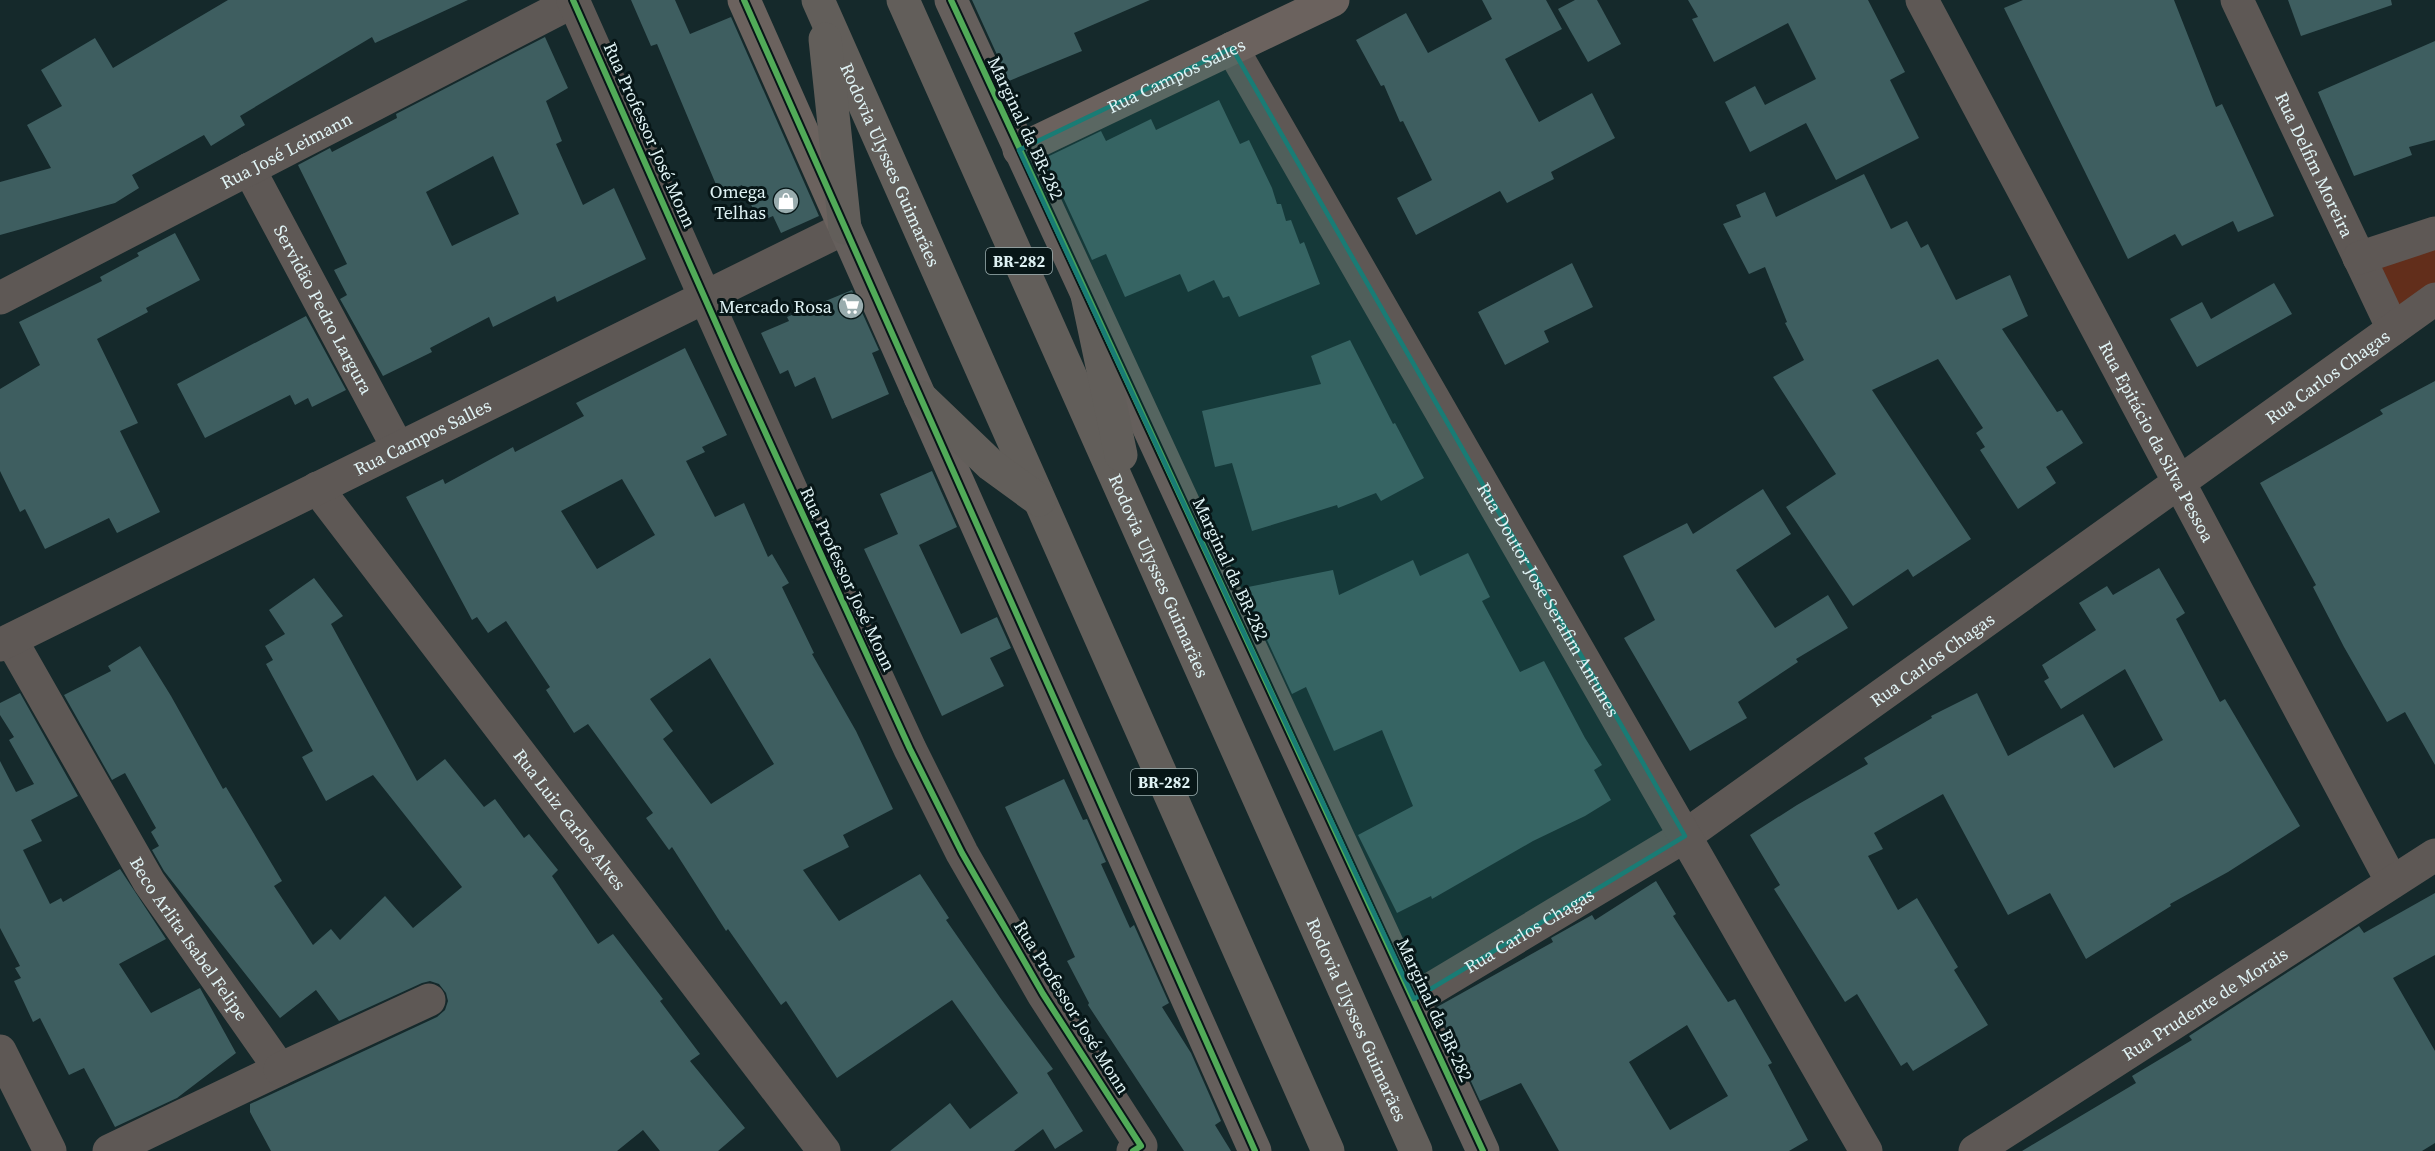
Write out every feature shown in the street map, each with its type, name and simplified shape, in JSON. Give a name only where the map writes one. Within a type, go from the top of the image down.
[{"type":"highway","name":"Rodovia Ulysses Guimarães","points":[[903,0],[1416,1151]]},
{"type":"highway","points":[[820,5],[845,228]]},
{"type":"highway","name":"Rodovia Ulysses Guimarães","points":[[820,5],[1328,1151]]},
{"type":"highway","points":[[1087,295],[1136,521]]},
{"type":"highway","points":[[920,397],[991,465],[1039,500]]},
{"type":"main road","points":[[744,0],[1255,1151]]},
{"type":"main road","name":"Marginal da BR-282","points":[[951,0],[1483,1151]]},
{"type":"main road","name":"Rua Campos Salles","points":[[1019,150],[1333,0]]},
{"type":"street","name":"Rua Epitácio da Silva Pessoa","points":[[1923,0],[2392,882]]},
{"type":"street","name":"Rua Delfim Moreira","points":[[2237,0],[2393,329]]},
{"type":"street","name":"Rua José Leimann","points":[[0,297],[574,1]]},
{"type":"street","name":"Rua Professor José Monn","points":[[574,1],[806,523],[910,749],[962,853],[1043,994],[1137,1149]]},
{"type":"street","name":"Rua Doutor José Serafim Antunes","points":[[1232,48],[1866,1151]]},
{"type":"street","name":"Servidão Pedro Largura","points":[[249,169],[398,448]]},
{"type":"street","name":"Rua Campos Salles","points":[[6,643],[845,228]]},
{"type":"street","points":[[2359,258],[2435,233]]},
{"type":"street","name":"Rua Carlos Chagas","points":[[1414,999],[1685,836],[2435,299]]},
{"type":"street","name":"Rua Luiz Carlos Alves","points":[[317,489],[824,1151]]},
{"type":"street","name":"Beco Arlita Isabel Felipe","points":[[6,643],[149,882],[280,1069]]},
{"type":"street","name":"Rua Prudente de Morais","points":[[1975,1151],[2435,855]]},
{"type":"street","points":[[109,1151],[429,1000]]},
{"type":"street","points":[[0,1052],[50,1151]]},
{"type":"highlighted area","points":[[1232,48],[1685,836],[1414,999],[1019,150]]},
{"type":"shaded area","points":[[2435,233],[2435,299],[2393,329],[2359,258]]},
{"type":"building","points":[[228,0],[468,0],[375,43],[372,37],[240,116],[245,125],[211,146],[204,135],[132,175],[139,188],[115,203],[0,235],[0,182],[51,168],[27,125],[62,106],[41,70],[95,38],[113,68]]},
{"type":"building","points":[[631,0],[675,0],[690,34],[731,17],[819,216],[781,233],[773,216],[759,222],[742,185],[720,194],[657,44],[651,46]]},
{"type":"building","points":[[972,0],[1150,0],[1074,33],[1082,51],[1009,81]]},
{"type":"building","points":[[1482,0],[1546,0],[1562,29],[1505,59],[1539,122],[1592,93],[1615,138],[1551,172],[1554,179],[1507,203],[1500,191],[1416,235],[1397,198],[1432,180],[1403,121],[1400,122],[1384,85],[1381,86],[1356,40],[1406,13],[1428,53],[1492,19]]},
{"type":"building","points":[[1575,0],[1597,0],[1621,44],[1588,62],[1558,9]]},
{"type":"building","points":[[1688,0],[1868,0],[1905,72],[1890,80],[1919,138],[1836,180],[1806,123],[1750,152],[1725,102],[1755,86],[1765,105],[1816,79],[1788,23],[1714,62],[1692,19],[1698,17]]},
{"type":"building","points":[[2023,0],[2174,0],[2216,107],[2222,104],[2274,216],[2238,232],[2233,221],[2182,246],[2175,234],[2128,259],[2004,8]]},
{"type":"building","points":[[2288,0],[2391,0],[2392,5],[2301,36]]},
{"type":"building","points":[[545,37],[568,88],[546,101],[562,141],[556,144],[583,205],[614,188],[646,259],[557,302],[555,296],[493,327],[489,317],[430,348],[432,352],[383,376],[340,299],[347,295],[334,270],[347,264],[298,165],[330,148],[332,152],[397,118],[396,114]],"holes":[[[493,156],[519,214],[452,246],[426,192]]]},
{"type":"building","points":[[2435,41],[2435,140],[2409,147],[2412,155],[2354,176],[2318,92]]},
{"type":"building","points":[[1219,100],[1240,144],[1249,140],[1272,188],[1277,204],[1281,204],[1286,221],[1291,220],[1300,244],[1304,242],[1320,284],[1239,317],[1229,296],[1223,298],[1214,280],[1188,292],[1180,274],[1125,297],[1106,254],[1092,260],[1045,158],[1101,131],[1106,141],[1151,119],[1156,130]]},
{"type":"building","points":[[1864,174],[1891,229],[1907,221],[1921,248],[1928,244],[1956,300],[2010,275],[2028,316],[2002,329],[2057,412],[2062,410],[2083,443],[2046,467],[2056,483],[2018,509],[1980,450],[1985,447],[1976,433],[1983,428],[1938,359],[1872,390],[1971,539],[1913,577],[1908,569],[1853,606],[1786,507],[1836,474],[1773,377],[1804,360],[1785,323],[1787,322],[1765,267],[1749,274],[1723,224],[1741,217],[1736,205],[1765,192],[1776,217]]},
{"type":"building","points":[[175,233],[200,280],[146,308],[148,312],[97,339],[138,423],[120,431],[160,512],[117,533],[109,518],[45,549],[25,509],[20,512],[0,471],[0,389],[40,365],[19,322],[102,281],[100,277],[139,256],[137,253]]},
{"type":"building","points":[[1572,263],[1593,307],[1544,331],[1549,342],[1505,365],[1478,312]]},
{"type":"building","points":[[2274,283],[2292,314],[2197,367],[2170,319],[2202,302],[2211,319]]},
{"type":"building","points":[[852,290],[879,350],[872,353],[889,394],[832,419],[815,377],[795,387],[788,370],[780,374],[761,333],[789,321],[787,317]]},
{"type":"building","points":[[306,316],[346,390],[312,407],[308,398],[295,405],[290,395],[205,438],[177,384]]},
{"type":"building","points":[[1350,340],[1393,424],[1395,423],[1424,478],[1381,501],[1376,493],[1338,508],[1337,505],[1252,531],[1232,463],[1215,467],[1202,411],[1321,384],[1311,356]]},
{"type":"building","points":[[685,348],[727,435],[702,447],[705,452],[686,461],[715,517],[744,503],[768,557],[772,554],[789,583],[782,587],[814,653],[812,654],[856,731],[893,809],[843,835],[849,847],[803,870],[839,921],[920,874],[949,918],[946,920],[1053,1069],[1047,1073],[1083,1131],[1055,1149],[1043,1129],[1014,1151],[890,1151],[950,1103],[970,1129],[1018,1093],[952,1000],[837,1078],[786,1001],[781,1005],[728,929],[726,931],[672,847],[669,850],[646,818],[653,813],[588,724],[574,733],[546,690],[550,687],[506,621],[488,633],[477,617],[472,620],[406,497],[443,479],[445,484],[513,447],[515,452],[584,416],[576,403]],"holes":[[[622,479],[655,535],[597,569],[561,511]],[[710,658],[774,764],[711,804],[663,739],[673,731],[650,699]]]},
{"type":"building","points":[[2435,381],[2435,765],[2405,712],[2387,722],[2344,647],[2313,587],[2316,585],[2260,483],[2383,414],[2380,410]]},
{"type":"building","points":[[932,471],[957,527],[919,545],[961,634],[997,617],[1011,648],[990,658],[1004,686],[942,716],[864,549],[898,534],[880,494]]},
{"type":"building","points":[[1763,489],[1791,534],[1736,570],[1775,628],[1828,595],[1848,628],[1796,659],[1798,662],[1738,702],[1747,718],[1690,751],[1624,638],[1655,620],[1623,556],[1687,523],[1693,534]]},
{"type":"building","points":[[1468,553],[1490,597],[1482,601],[1520,672],[1544,661],[1602,765],[1594,770],[1611,800],[1585,816],[1533,841],[1432,899],[1431,896],[1397,913],[1358,835],[1413,806],[1382,730],[1334,751],[1306,687],[1292,694],[1243,588],[1333,570],[1339,595],[1413,560],[1420,576]]},
{"type":"building","points":[[2159,568],[2185,613],[2176,619],[2220,702],[2225,699],[2300,826],[2228,872],[2170,904],[2171,906],[2086,959],[2050,893],[2008,915],[1943,794],[1874,833],[1883,849],[1868,856],[1898,910],[1917,898],[1958,967],[1954,970],[1988,1025],[1913,1071],[1907,1062],[1901,1066],[1857,994],[1845,1002],[1774,889],[1780,885],[1750,835],[1868,764],[1864,758],[1932,718],[1931,716],[1977,693],[2008,756],[2083,714],[2114,768],[2163,740],[2125,669],[2061,709],[2044,681],[2049,678],[2042,665],[2096,630],[2079,603],[2107,586],[2113,595]]},
{"type":"building","points":[[314,578],[343,616],[331,624],[417,781],[445,759],[484,807],[495,799],[524,838],[529,834],[558,870],[552,876],[598,944],[613,934],[663,999],[660,1001],[700,1054],[690,1061],[745,1128],[718,1151],[660,1151],[643,1130],[617,1151],[271,1151],[250,1112],[250,1104],[437,1017],[445,1010],[448,1001],[446,993],[439,984],[430,981],[422,983],[339,1021],[316,990],[280,1018],[164,871],[152,850],[159,846],[151,832],[156,828],[125,773],[112,780],[64,695],[111,671],[108,666],[140,646],[223,789],[226,787],[282,881],[274,886],[313,945],[331,929],[340,940],[385,896],[413,928],[462,887],[373,775],[326,801],[302,757],[313,751],[266,664],[273,660],[265,646],[285,634],[269,610]]},
{"type":"building","points":[[20,693],[78,796],[31,820],[42,841],[23,850],[50,904],[61,898],[63,902],[120,869],[166,939],[119,964],[151,1013],[200,988],[236,1053],[177,1098],[115,1127],[84,1068],[69,1075],[40,1018],[33,1022],[14,981],[21,978],[15,968],[20,966],[0,928],[0,761],[16,792],[34,784],[9,740],[14,737],[0,715],[0,703]]},
{"type":"building","points":[[1064,779],[1083,820],[1087,819],[1106,862],[1101,864],[1130,928],[1134,925],[1169,1003],[1162,1007],[1191,1053],[1221,1121],[1215,1125],[1231,1151],[1184,1151],[1088,1005],[1067,961],[1075,957],[1005,807]]},
{"type":"building","points":[[1656,881],[1676,914],[1673,916],[1728,1002],[1735,999],[1772,1063],[1768,1065],[1808,1140],[1789,1151],[1559,1151],[1521,1083],[1480,1101],[1437,1007],[1553,942],[1551,938],[1592,915],[1595,920]],"holes":[[[1687,1025],[1728,1096],[1670,1130],[1629,1062]]]},
{"type":"building","points":[[2435,893],[2435,955],[2393,978],[2435,1051],[2435,1143],[2422,1151],[2022,1151],[2136,1083],[2132,1076],[2192,1040],[2189,1036],[2359,926],[2364,933]]},
{"type":"cycle path","points":[[573,0],[734,364],[910,749],[962,853],[1043,994],[1141,1146],[1133,1151]]},
{"type":"cycle path","points":[[744,0],[1255,1151]]},
{"type":"cycle path","points":[[951,0],[1483,1151]]},
{"type":"place","name":"Omega Telhas","points":[[786,201]]},
{"type":"place","name":"Mercado Rosa","points":[[851,306]]}]
